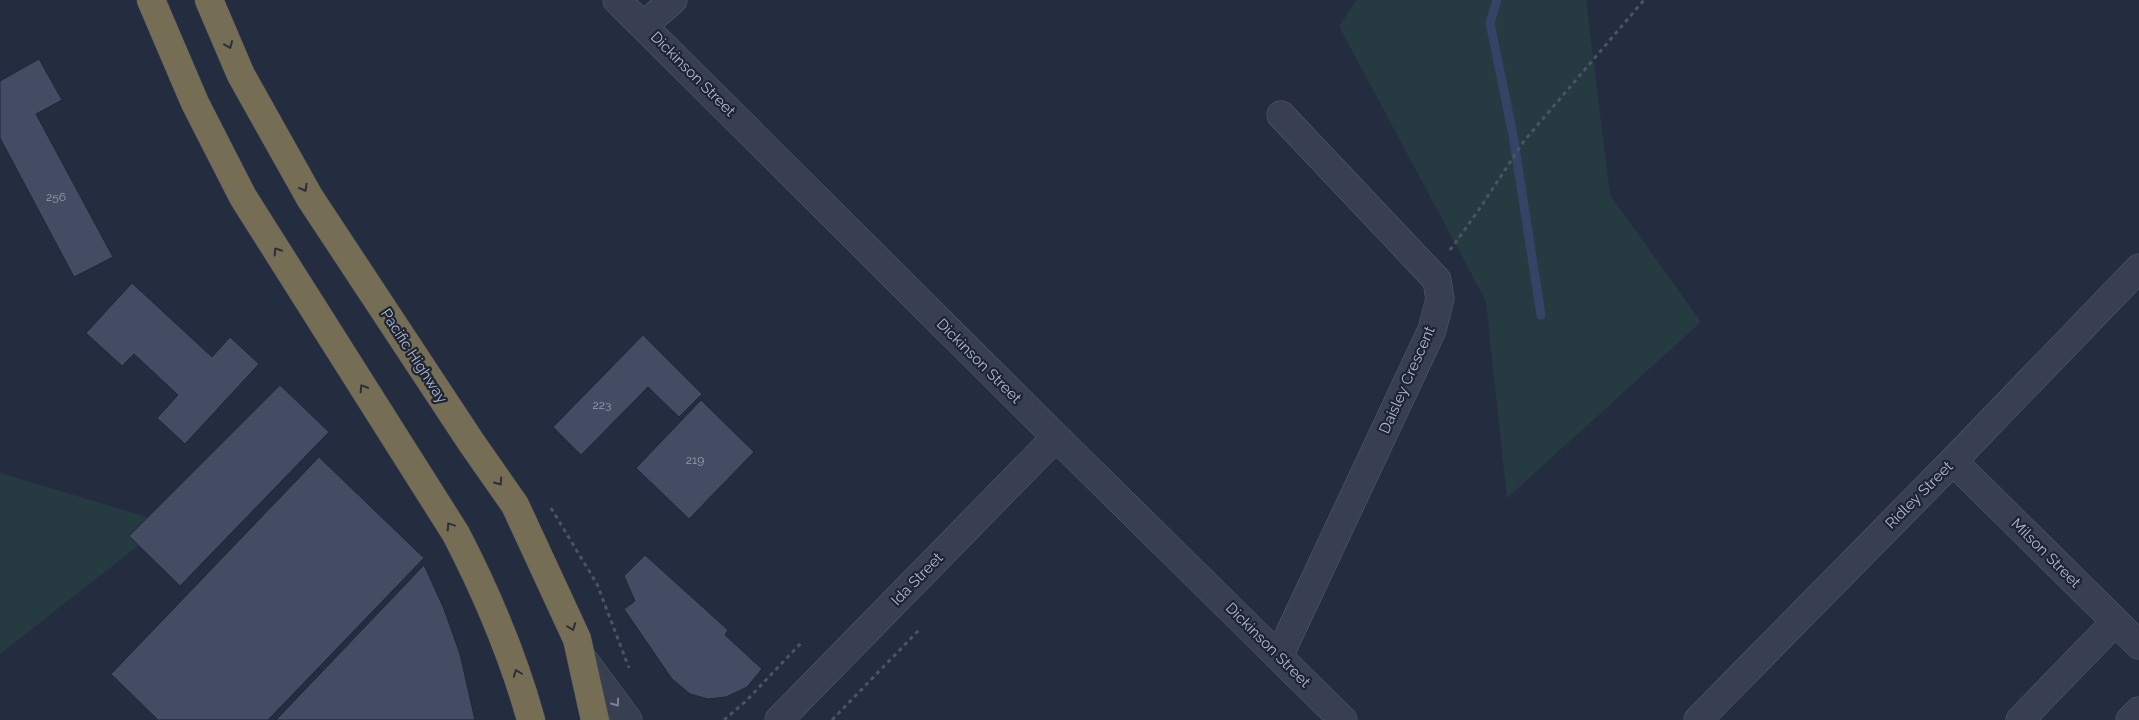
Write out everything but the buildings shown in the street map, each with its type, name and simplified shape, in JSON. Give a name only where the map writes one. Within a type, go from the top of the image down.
[{"type":"highway","points":[[151,0],[195,103],[243,197],[456,534],[486,591],[522,686],[531,720]]},
{"type":"highway","name":"Pacific Highway","points":[[209,0],[241,75],[310,198],[471,442],[515,505],[568,617],[583,659],[595,720]]},
{"type":"street","name":"Dickinson Street","points":[[618,0],[1343,720]]},
{"type":"street","points":[[644,25],[673,0]]},
{"type":"street","name":"Daisley Crescent","points":[[1279,656],[1432,330],[1440,299],[1437,280],[1281,115]]},
{"type":"street","name":"Ridley Street","points":[[1698,720],[2139,268]]},
{"type":"street","name":"Ida Street","points":[[779,720],[1056,437]]},
{"type":"street","name":"Milson Street","points":[[1953,460],[2139,646]]},
{"type":"street","points":[[2020,720],[2115,622]]},
{"type":"street","points":[[583,659],[628,720]]},
{"type":"street","points":[[2130,720],[2139,711]]},
{"type":"path","points":[[1424,266],[1446,255],[1478,211],[1524,141],[1644,0]]},
{"type":"path","points":[[832,720],[919,630]]},
{"type":"path","points":[[724,720],[746,701],[802,642]]},
{"type":"green space","points":[[1357,0],[1586,0],[1610,195],[1701,322],[1507,498],[1486,301],[1339,26]]},
{"type":"green space","points":[[0,473],[167,523],[0,654]]},
{"type":"waterway","points":[[1497,0],[1490,23],[1513,135],[1541,315]]}]
